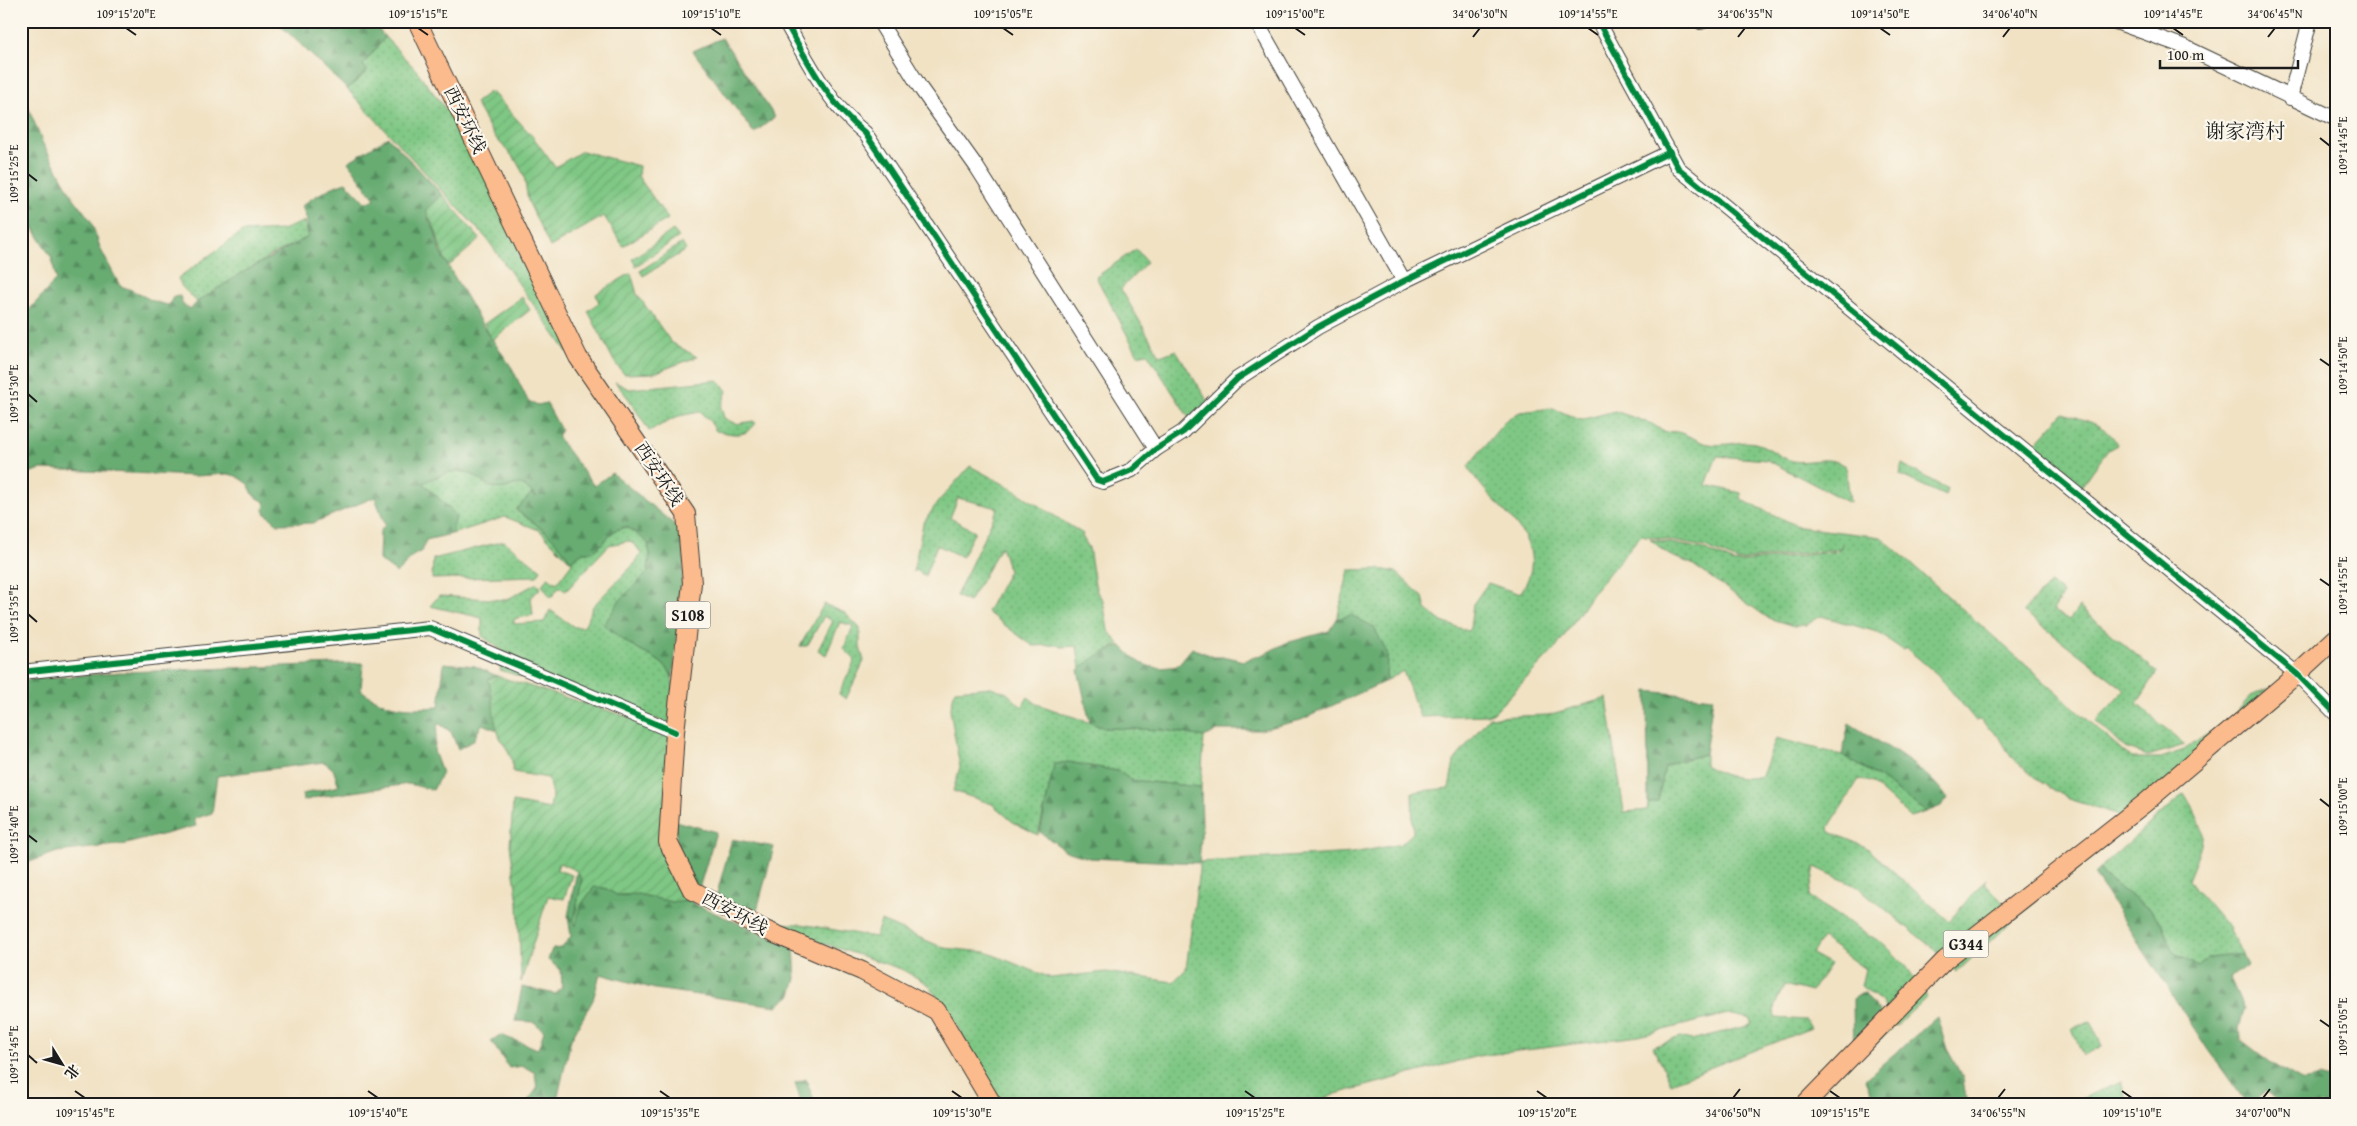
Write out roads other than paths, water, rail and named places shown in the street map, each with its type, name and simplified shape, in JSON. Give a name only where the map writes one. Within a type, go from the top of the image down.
[{"type":"main road","name":"西安环线","points":[[417,21],[578,357],[686,514],[692,583],[675,732],[668,842],[692,890],[763,929],[862,971],[937,1011],[993,1105]]},
{"type":"main road","name":"G344","points":[[1804,1105],[1945,960],[2145,803],[2297,674],[2336,638]]},
{"type":"street","points":[[785,21],[824,89],[852,122],[865,133],[1097,480],[1103,482],[1132,470],[1156,449],[1183,432],[1238,380],[1318,327],[1404,281],[1670,152]]},
{"type":"street","points":[[879,21],[922,90],[976,166],[1156,449]]},
{"type":"street","points":[[1256,21],[1404,281]]},
{"type":"street","points":[[1598,21],[1678,168],[2297,674],[2336,714]]},
{"type":"street","points":[[2113,21],[2185,47],[2336,119]]},
{"type":"street","points":[[2290,98],[2310,21]]},
{"type":"street","points":[[21,672],[430,628],[675,732]]},
{"type":"district","name":"谢家湾村","points":[[2245,131]]}]
